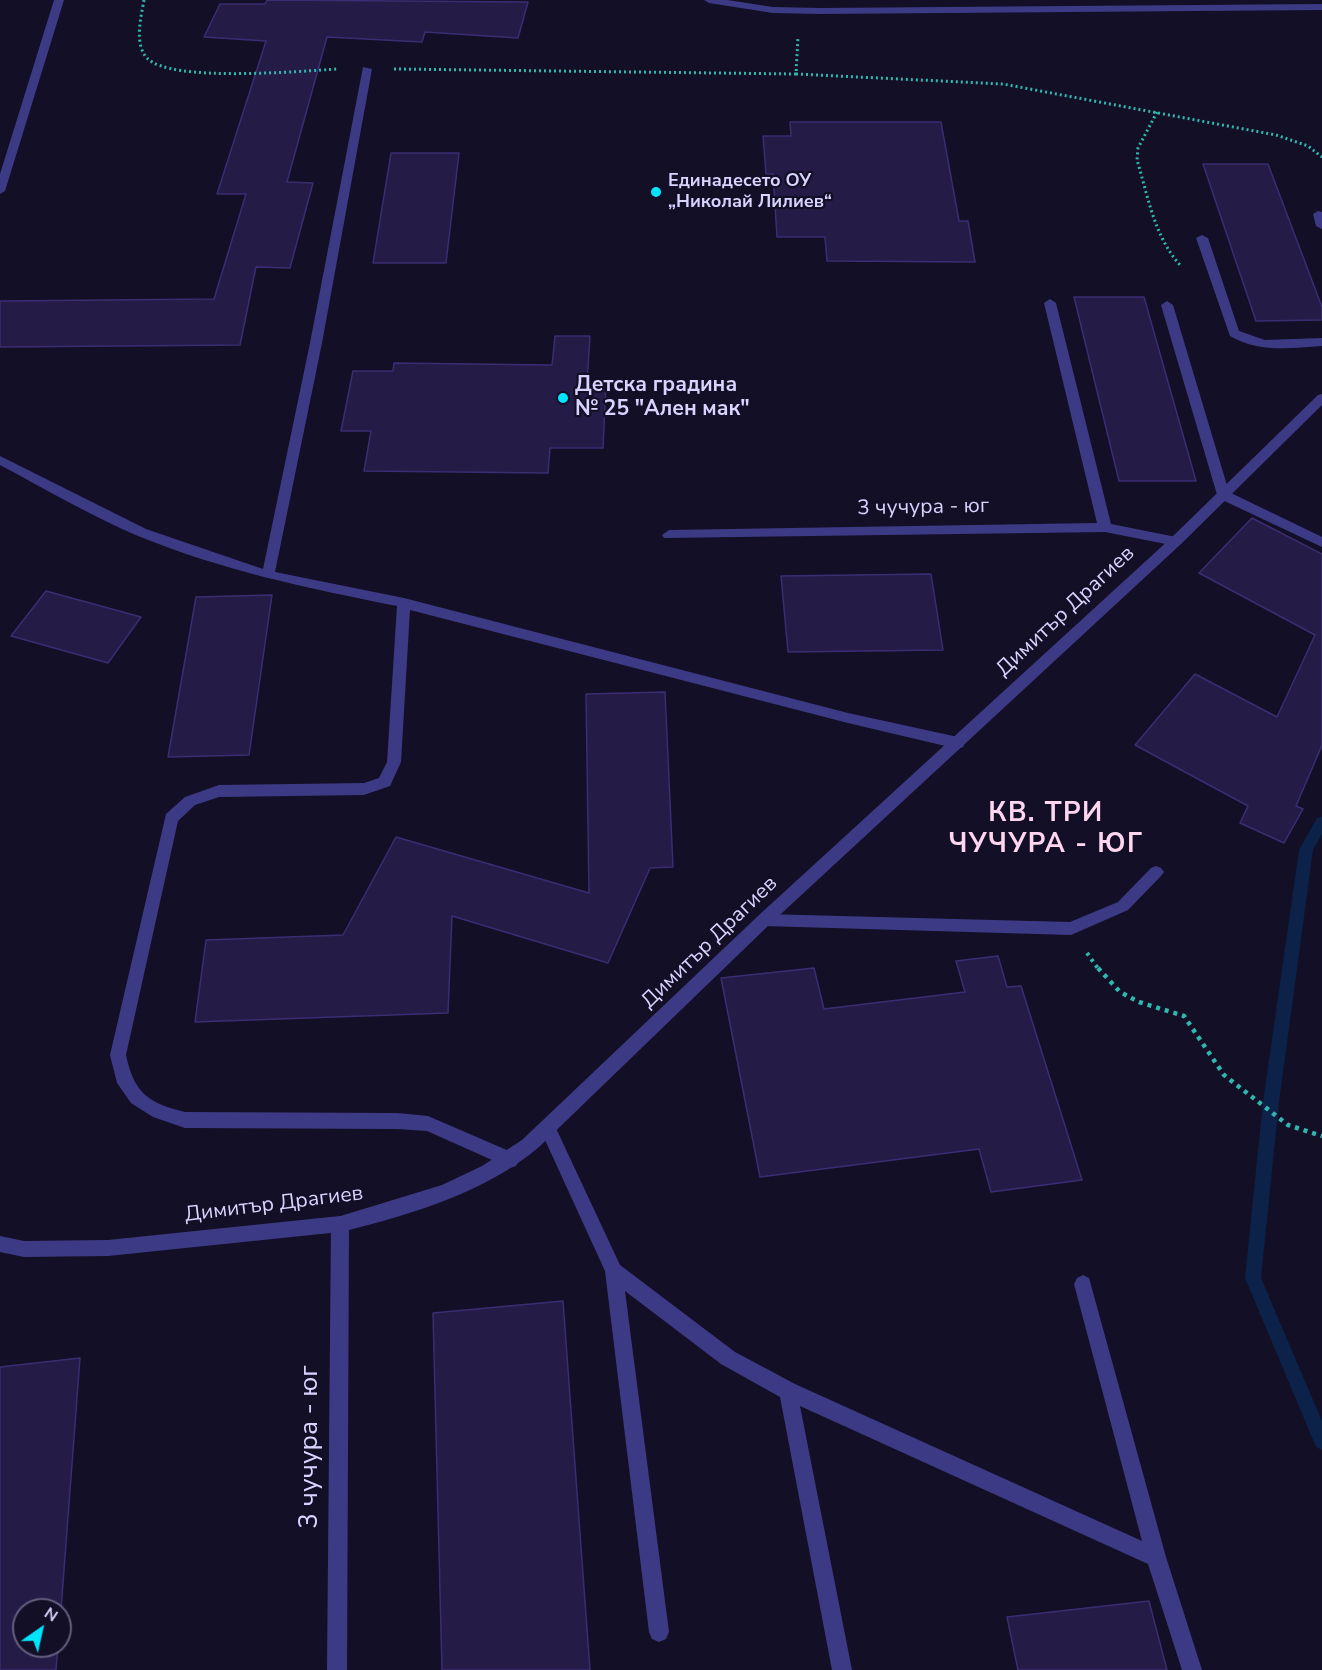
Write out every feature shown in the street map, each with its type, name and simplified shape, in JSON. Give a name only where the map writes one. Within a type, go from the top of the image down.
[{"type":"street","points":[[0,190],[59,0]]},
{"type":"street","points":[[709,0],[746,8],[800,11],[1322,7]]},
{"type":"street","points":[[268,575],[316,343],[367,69]]},
{"type":"street","points":[[1318,214],[1322,226]]},
{"type":"street","points":[[1202,238],[1234,333],[1244,340],[1260,344],[1322,342]]},
{"type":"street","points":[[1050,303],[1105,527]]},
{"type":"street","points":[[1167,305],[1223,495],[1322,542]]},
{"type":"street","name":"Димитър Драгиев","points":[[0,1244],[24,1249],[108,1248],[340,1224],[395,1211],[453,1189],[510,1160],[548,1129],[764,920],[1176,541],[1322,398]]},
{"type":"street","points":[[0,460],[141,532],[209,557],[268,575],[404,603],[849,718],[958,743]]},
{"type":"street","name":"3 чучура - юг","points":[[669,535],[1105,527],[1176,541]]},
{"type":"street","points":[[404,603],[394,762],[385,782],[364,789],[219,791],[190,801],[171,818],[118,1055],[125,1082],[140,1100],[159,1113],[185,1120],[397,1121],[428,1124],[456,1134],[510,1160]]},
{"type":"street","points":[[764,920],[1071,929],[1123,906],[1156,872]]},
{"type":"street","points":[[548,1129],[614,1271],[659,1632]]},
{"type":"street","name":"3 чучура - юг","points":[[337,1670],[340,1224]]},
{"type":"street","points":[[614,1271],[728,1358],[788,1391],[1156,1557]]},
{"type":"street","points":[[1083,1284],[1156,1557],[1192,1670]]},
{"type":"street","points":[[788,1391],[842,1670]]},
{"type":"path","points":[[144,0],[138,40],[148,60],[163,68],[207,73],[367,69],[796,74],[1003,84],[1294,140],[1308,146],[1322,157]]},
{"type":"path","points":[[796,74],[800,11]]},
{"type":"path","points":[[1157,112],[1138,148],[1137,160],[1167,248],[1188,272],[1167,305]]},
{"type":"path","points":[[1071,929],[1107,980],[1120,992],[1139,1002],[1184,1016],[1224,1075],[1288,1125],[1322,1136]]},
{"type":"building","points":[[267,0],[528,2],[518,38],[425,32],[422,42],[327,37],[287,182],[313,183],[290,268],[256,267],[240,345],[0,347],[0,301],[214,299],[246,194],[217,194],[266,41],[204,37],[220,4],[265,4]]},
{"type":"building","points":[[790,122],[941,122],[959,221],[968,221],[975,262],[827,261],[825,237],[777,237],[773,174],[766,174],[763,136],[791,136]]},
{"type":"building","points":[[391,153],[459,153],[446,263],[373,263]]},
{"type":"building","points":[[1203,164],[1268,164],[1322,307],[1322,320],[1256,321]]},
{"type":"building","points":[[1074,297],[1144,297],[1196,481],[1119,481]]},
{"type":"building","points":[[555,336],[590,336],[587,382],[606,383],[603,448],[550,448],[548,473],[364,471],[371,431],[341,431],[353,371],[393,371],[394,363],[552,365]]},
{"type":"building","points":[[1252,518],[1322,554],[1322,745],[1296,806],[1303,809],[1284,843],[1240,823],[1248,806],[1135,745],[1195,674],[1277,717],[1315,635],[1199,573]]},
{"type":"building","points":[[931,574],[943,650],[788,652],[781,576]]},
{"type":"building","points":[[46,591],[141,617],[108,663],[11,636]]},
{"type":"building","points":[[272,595],[249,755],[168,757],[196,597]]},
{"type":"building","points":[[665,692],[673,867],[650,868],[608,963],[452,916],[448,1013],[195,1022],[206,940],[343,935],[396,837],[589,893],[586,694]]},
{"type":"building","points":[[998,956],[1007,987],[1021,986],[1082,1180],[991,1192],[979,1149],[760,1177],[721,978],[814,968],[824,1009],[965,992],[956,961]]},
{"type":"building","points":[[563,1301],[590,1670],[442,1670],[433,1313]]},
{"type":"building","points":[[80,1358],[62,1598],[12,1598],[12,1658],[57,1658],[56,1670],[0,1670],[0,1367]]},
{"type":"building","points":[[1149,1601],[1167,1670],[1018,1670],[1007,1617]]},
{"type":"waterway","points":[[1322,822],[1306,850],[1271,1102],[1253,1278],[1322,1441]]},
{"type":"place","name":"Единадесето ОУ „Николай Лилиев“","points":[[656,192]]},
{"type":"place","name":"Детска градина № 25 \"Ален мак\"","points":[[563,398]]},
{"type":"district","name":"КВ. ТРИ ЧУЧУРА - ЮГ","points":[[1046,830]]}]
